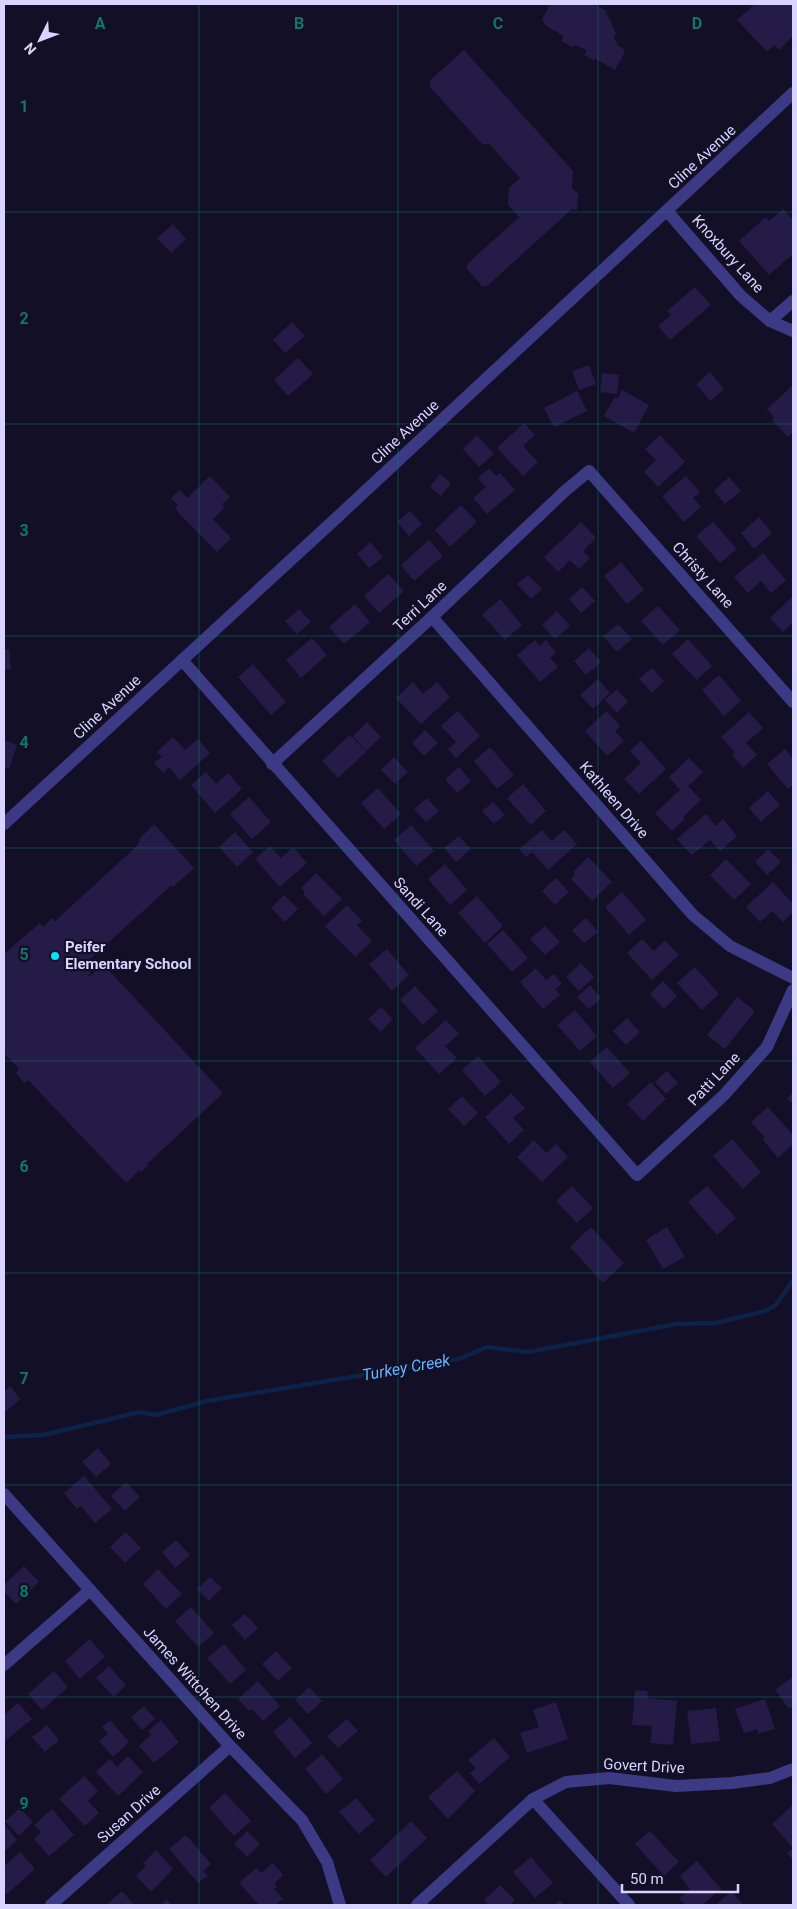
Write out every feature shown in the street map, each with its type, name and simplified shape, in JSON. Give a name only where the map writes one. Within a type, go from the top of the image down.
[{"type":"street","name":"Cline Avenue","points":[[4,824],[668,211],[793,93]]},
{"type":"street","name":"Knoxbury Lane","points":[[668,211],[741,296],[770,321],[793,331]]},
{"type":"street","points":[[770,321],[793,301]]},
{"type":"street","name":"Terri Lane","points":[[272,764],[588,471]]},
{"type":"street","name":"Christy Lane","points":[[588,471],[793,702]]},
{"type":"street","name":"Kathleen Drive","points":[[432,617],[693,915],[730,946],[793,978]]},
{"type":"street","name":"Sandi Lane","points":[[182,660],[637,1175]]},
{"type":"street","name":"Patti Lane","points":[[637,1175],[724,1095],[767,1047],[793,990]]},
{"type":"street","name":"James Wittchen Drive","points":[[4,1494],[230,1746],[302,1820],[327,1862],[340,1905]]},
{"type":"street","points":[[4,1665],[90,1590]]},
{"type":"street","name":"Susan Drive","points":[[51,1905],[230,1746]]},
{"type":"street","name":"Govert Drive","points":[[416,1905],[533,1799],[566,1782],[609,1778],[676,1786],[732,1783],[770,1778],[793,1769]]},
{"type":"street","points":[[533,1799],[629,1905]]},
{"type":"building","points":[[547,4],[594,4],[605,10],[616,33],[614,37],[618,46],[623,48],[625,52],[615,70],[596,59],[593,60],[584,55],[587,51],[576,45],[573,47],[561,41],[564,36],[546,26],[542,19],[549,7]]},
{"type":"building","points":[[755,4],[793,4],[793,36],[779,50],[774,45],[767,52],[737,20]]},
{"type":"building","points":[[464,50],[573,171],[572,188],[578,194],[577,210],[572,209],[487,286],[482,286],[467,269],[467,264],[519,217],[508,205],[509,188],[520,178],[489,144],[482,144],[430,87],[430,80]]},
{"type":"building","points":[[783,209],[793,220],[793,254],[769,275],[739,241],[766,217],[769,221]]},
{"type":"building","points":[[173,224],[186,239],[171,253],[157,238]]},
{"type":"building","points":[[695,287],[711,305],[670,340],[658,326],[671,315],[667,311]]},
{"type":"building","points":[[292,322],[305,336],[285,353],[273,340]]},
{"type":"building","points":[[298,358],[313,374],[288,396],[274,380]]},
{"type":"building","points":[[589,365],[596,384],[579,390],[572,371]]},
{"type":"building","points":[[710,372],[724,389],[710,401],[696,384]]},
{"type":"building","points":[[602,373],[619,375],[617,394],[600,392]]},
{"type":"building","points":[[793,385],[793,432],[788,437],[772,420],[774,417],[767,409]]},
{"type":"building","points":[[622,390],[649,405],[634,433],[604,416],[615,397],[618,398]]},
{"type":"building","points":[[577,391],[587,411],[554,427],[544,408]]},
{"type":"building","points":[[524,423],[535,435],[523,446],[538,462],[523,476],[497,448]]},
{"type":"building","points":[[477,435],[494,454],[479,467],[463,449]]},
{"type":"building","points":[[660,435],[685,462],[658,487],[644,472],[656,460],[645,449]]},
{"type":"building","points":[[489,468],[496,476],[500,473],[515,490],[487,514],[473,498],[486,487],[478,478]]},
{"type":"building","points":[[440,474],[451,483],[441,496],[430,487]]},
{"type":"building","points":[[210,476],[230,497],[222,504],[225,507],[213,519],[231,538],[217,552],[175,509],[178,505],[171,498],[180,490],[187,498]]},
{"type":"building","points":[[686,476],[700,492],[693,498],[701,507],[684,522],[662,496]]},
{"type":"building","points":[[729,477],[741,491],[725,504],[714,491]]},
{"type":"building","points":[[461,505],[477,522],[450,547],[435,530]]},
{"type":"building","points":[[410,511],[422,524],[409,536],[397,522]]},
{"type":"building","points":[[759,517],[772,533],[754,549],[741,533]]},
{"type":"building","points":[[581,522],[596,538],[583,551],[590,558],[579,569],[570,560],[558,572],[544,557]]},
{"type":"building","points":[[713,522],[737,549],[720,563],[696,536]]},
{"type":"building","points":[[429,540],[443,556],[414,581],[401,565]]},
{"type":"building","points":[[370,542],[383,557],[369,568],[357,554]]},
{"type":"building","points":[[763,553],[786,580],[771,593],[761,581],[748,593],[734,577]]},
{"type":"building","points":[[621,562],[644,590],[627,604],[604,576]]},
{"type":"building","points":[[388,574],[404,591],[379,613],[364,596]]},
{"type":"building","points":[[528,575],[542,589],[531,599],[517,584]]},
{"type":"building","points":[[582,587],[595,601],[581,613],[569,599]]},
{"type":"building","points":[[793,596],[793,623],[783,632],[770,618]]},
{"type":"building","points":[[500,599],[522,625],[505,640],[482,615]]},
{"type":"building","points":[[355,604],[370,622],[344,644],[329,627]]},
{"type":"building","points":[[658,606],[680,630],[663,645],[641,621]]},
{"type":"building","points":[[299,609],[311,622],[297,634],[285,621]]},
{"type":"building","points":[[557,611],[570,626],[555,639],[542,625]]},
{"type":"building","points":[[618,624],[632,639],[617,652],[603,636]]},
{"type":"building","points":[[312,638],[327,655],[301,678],[286,660]]},
{"type":"building","points":[[688,639],[712,666],[697,680],[672,654]]},
{"type":"building","points":[[535,640],[539,646],[546,640],[556,653],[550,658],[558,667],[540,682],[517,655]]},
{"type":"building","points":[[589,648],[601,662],[586,675],[574,661]]},
{"type":"building","points":[[9,649],[11,669],[4,669],[4,650]]},
{"type":"building","points":[[253,664],[286,702],[271,715],[238,677]]},
{"type":"building","points":[[652,668],[664,681],[652,693],[639,679]]},
{"type":"building","points":[[719,675],[741,701],[724,716],[702,690]]},
{"type":"building","points":[[598,679],[610,693],[593,709],[580,695]]},
{"type":"building","points":[[413,682],[423,694],[437,682],[450,697],[421,724],[396,698]]},
{"type":"building","points":[[617,689],[628,702],[617,713],[605,700]]},
{"type":"building","points":[[458,711],[480,736],[456,758],[448,749],[456,742],[441,726]]},
{"type":"building","points":[[607,711],[620,726],[615,731],[624,741],[607,756],[585,731]]},
{"type":"building","points":[[749,712],[763,728],[746,743],[757,755],[743,768],[732,755],[735,752],[721,737]]},
{"type":"building","points":[[367,722],[381,737],[366,751],[353,736]]},
{"type":"building","points":[[425,730],[438,743],[424,756],[412,743]]},
{"type":"building","points":[[350,735],[366,752],[338,778],[322,761]]},
{"type":"building","points":[[173,737],[185,750],[198,739],[210,753],[180,780],[169,767],[163,773],[154,763],[162,757],[157,752]]},
{"type":"building","points":[[4,740],[17,745],[9,769],[4,767]]},
{"type":"building","points":[[641,741],[666,769],[639,794],[624,779],[641,763],[630,751]]},
{"type":"building","points":[[490,747],[514,775],[497,789],[474,761]]},
{"type":"building","points":[[785,749],[793,759],[793,785],[788,789],[767,764]]},
{"type":"building","points":[[394,757],[408,772],[395,784],[381,770]]},
{"type":"building","points":[[689,758],[703,772],[688,786],[701,800],[683,817],[685,819],[672,831],[655,813],[680,790],[669,777]]},
{"type":"building","points":[[459,767],[471,781],[457,793],[445,779]]},
{"type":"building","points":[[206,772],[216,784],[228,773],[242,789],[215,813],[191,785]]},
{"type":"building","points":[[523,784],[546,811],[531,825],[507,798]]},
{"type":"building","points":[[378,788],[401,814],[384,829],[361,803]]},
{"type":"building","points":[[768,791],[780,805],[761,822],[749,808]]},
{"type":"building","points":[[249,797],[271,822],[252,839],[230,814]]},
{"type":"building","points":[[427,798],[439,811],[426,822],[414,809]]},
{"type":"building","points":[[493,802],[505,815],[494,824],[482,811]]},
{"type":"building","points":[[706,814],[716,826],[723,819],[737,836],[720,851],[710,840],[692,855],[677,839]]},
{"type":"building","name":"Peifer Elementary School","points":[[154,824],[194,868],[173,887],[172,885],[80,968],[84,972],[87,969],[91,973],[89,977],[103,964],[223,1093],[147,1164],[148,1166],[141,1172],[140,1170],[126,1183],[28,1080],[24,1083],[16,1073],[19,1069],[4,1053],[4,954],[40,923],[43,927],[52,918],[55,921],[136,847],[140,841],[138,840]]},
{"type":"building","points":[[411,825],[434,851],[416,866],[394,840]]},
{"type":"building","points":[[542,830],[552,841],[564,830],[577,844],[548,870],[532,852],[526,857],[519,849]]},
{"type":"building","points":[[235,832],[253,852],[237,867],[219,847]]},
{"type":"building","points":[[459,836],[471,849],[456,862],[444,848]]},
{"type":"building","points":[[270,846],[281,858],[293,847],[307,863],[280,887],[255,859]]},
{"type":"building","points":[[768,849],[781,862],[767,875],[755,862]]},
{"type":"building","points":[[588,857],[612,882],[592,901],[571,879],[575,875],[573,872]]},
{"type":"building","points":[[726,859],[751,884],[734,900],[710,875]]},
{"type":"building","points":[[445,864],[467,890],[450,905],[428,879]]},
{"type":"building","points":[[316,873],[342,899],[324,916],[303,894],[305,892],[301,888]]},
{"type":"building","points":[[556,878],[569,892],[555,905],[542,891]]},
{"type":"building","points":[[773,882],[793,904],[793,912],[783,922],[772,911],[760,922],[746,907]]},
{"type":"building","points":[[622,892],[646,920],[629,935],[605,907]]},
{"type":"building","points":[[284,895],[298,909],[285,922],[271,908]]},
{"type":"building","points":[[477,896],[503,926],[485,943],[458,913]]},
{"type":"building","points":[[347,905],[362,921],[357,925],[372,941],[355,957],[325,926]]},
{"type":"building","points":[[586,918],[598,932],[584,943],[572,930]]},
{"type":"building","points":[[545,926],[560,942],[545,955],[530,939]]},
{"type":"building","points":[[503,930],[528,958],[512,972],[487,944]]},
{"type":"building","points":[[642,939],[654,951],[665,940],[679,955],[652,980],[627,953]]},
{"type":"building","points":[[387,949],[409,975],[392,991],[369,964]]},
{"type":"building","points":[[581,963],[594,977],[579,991],[566,977]]},
{"type":"building","points":[[695,967],[719,994],[702,1010],[677,983]]},
{"type":"building","points":[[536,968],[546,980],[554,974],[562,984],[555,989],[560,995],[543,1009],[520,982]]},
{"type":"building","points":[[663,981],[677,996],[664,1009],[650,994]]},
{"type":"building","points":[[590,985],[601,998],[589,1009],[577,997]]},
{"type":"building","points":[[415,986],[438,1011],[423,1025],[400,1000]]},
{"type":"building","points":[[737,997],[755,1011],[725,1049],[707,1035]]},
{"type":"building","points":[[381,1007],[393,1019],[381,1032],[368,1019]]},
{"type":"building","points":[[575,1010],[597,1036],[580,1051],[557,1025]]},
{"type":"building","points":[[627,1018],[640,1032],[626,1045],[613,1031]]},
{"type":"building","points":[[446,1020],[459,1034],[445,1046],[457,1058],[439,1074],[415,1048]]},
{"type":"building","points":[[607,1047],[630,1073],[613,1088],[590,1062]]},
{"type":"building","points":[[478,1056],[501,1082],[485,1096],[462,1070]]},
{"type":"building","points":[[667,1071],[678,1083],[666,1094],[655,1082]]},
{"type":"building","points":[[651,1082],[666,1099],[643,1121],[627,1104]]},
{"type":"building","points":[[793,1092],[793,1104],[787,1099]]},
{"type":"building","points":[[511,1093],[525,1108],[513,1118],[524,1130],[509,1144],[485,1117]]},
{"type":"building","points":[[462,1096],[478,1113],[464,1126],[448,1109]]},
{"type":"building","points":[[768,1107],[793,1135],[793,1144],[778,1158],[763,1140],[765,1138],[751,1122]]},
{"type":"building","points":[[732,1139],[761,1172],[743,1189],[713,1156]]},
{"type":"building","points":[[534,1140],[546,1153],[556,1144],[568,1157],[542,1182],[517,1157]]},
{"type":"building","points":[[572,1186],[593,1208],[577,1223],[556,1201]]},
{"type":"building","points":[[707,1186],[736,1218],[717,1235],[688,1202]]},
{"type":"building","points":[[591,1227],[624,1263],[603,1283],[570,1247]]},
{"type":"building","points":[[667,1227],[685,1257],[663,1269],[646,1240]]},
{"type":"building","points":[[10,1386],[20,1399],[4,1413],[4,1392]]},
{"type":"building","points":[[98,1448],[111,1464],[96,1477],[82,1462]]},
{"type":"building","points":[[84,1476],[112,1509],[95,1523],[81,1506],[77,1509],[64,1493]]},
{"type":"building","points":[[126,1482],[140,1497],[125,1511],[111,1496]]},
{"type":"building","points":[[126,1532],[141,1548],[125,1563],[110,1547]]},
{"type":"building","points":[[176,1540],[190,1555],[175,1568],[162,1552]]},
{"type":"building","points":[[24,1566],[39,1582],[16,1604],[4,1591],[4,1585]]},
{"type":"building","points":[[158,1569],[182,1594],[166,1609],[143,1584]]},
{"type":"building","points":[[210,1577],[222,1588],[209,1601],[197,1589]]},
{"type":"building","points":[[191,1607],[214,1633],[198,1647],[175,1621]]},
{"type":"building","points":[[245,1614],[258,1628],[245,1640],[232,1625]]},
{"type":"building","points":[[90,1639],[105,1657],[80,1679],[65,1661]]},
{"type":"building","points":[[224,1644],[246,1670],[230,1684],[207,1658]]},
{"type":"building","points":[[276,1651],[292,1668],[278,1681],[262,1664]]},
{"type":"building","points":[[109,1666],[126,1685],[114,1697],[96,1678]]},
{"type":"building","points":[[54,1671],[68,1687],[42,1710],[28,1694]]},
{"type":"building","points":[[793,1677],[793,1706],[789,1709],[775,1690]]},
{"type":"building","points":[[258,1681],[280,1706],[263,1721],[252,1709],[249,1711],[238,1699]]},
{"type":"building","points":[[309,1687],[322,1701],[308,1714],[295,1700]]},
{"type":"building","points":[[635,1690],[648,1691],[647,1698],[677,1701],[673,1745],[650,1743],[652,1726],[632,1725]]},
{"type":"building","points":[[765,1699],[775,1729],[759,1734],[757,1729],[744,1733],[735,1709]]},
{"type":"building","points":[[556,1702],[568,1739],[527,1753],[520,1733],[539,1727],[533,1710]]},
{"type":"building","points":[[18,1703],[32,1719],[5,1741],[4,1715]]},
{"type":"building","points":[[144,1706],[155,1719],[142,1730],[131,1717]]},
{"type":"building","points":[[716,1708],[720,1741],[691,1744],[687,1711]]},
{"type":"building","points":[[290,1717],[312,1743],[295,1758],[273,1732]]},
{"type":"building","points":[[347,1719],[358,1731],[338,1748],[327,1736]]},
{"type":"building","points":[[110,1720],[129,1742],[113,1757],[99,1741],[108,1734],[102,1727]]},
{"type":"building","points":[[161,1720],[179,1742],[154,1763],[139,1746],[151,1735],[148,1731]]},
{"type":"building","points":[[47,1725],[59,1740],[45,1752],[32,1737]]},
{"type":"building","points":[[494,1738],[510,1757],[479,1784],[470,1773],[476,1768],[468,1760]]},
{"type":"building","points":[[322,1754],[343,1779],[326,1794],[305,1769]]},
{"type":"building","points":[[128,1756],[143,1772],[118,1796],[96,1772],[110,1759],[117,1767]]},
{"type":"building","points":[[457,1771],[475,1791],[448,1819],[428,1797]]},
{"type":"building","points":[[84,1776],[98,1791],[88,1801],[99,1813],[85,1826],[59,1799]]},
{"type":"building","points":[[225,1793],[251,1821],[234,1836],[209,1808]]},
{"type":"building","points":[[356,1798],[375,1820],[359,1834],[339,1812]]},
{"type":"building","points":[[793,1805],[793,1848],[772,1824]]},
{"type":"building","points":[[20,1808],[33,1822],[19,1836],[5,1821]]},
{"type":"building","points":[[52,1809],[74,1835],[49,1856],[34,1839],[41,1832],[34,1825]]},
{"type":"building","points":[[411,1821],[427,1838],[386,1877],[370,1860]]},
{"type":"building","points":[[4,1824],[17,1840],[4,1852]]},
{"type":"building","points":[[247,1831],[260,1844],[247,1857],[234,1844]]},
{"type":"building","points":[[650,1831],[679,1862],[664,1876],[635,1844]]},
{"type":"building","points":[[186,1835],[211,1864],[203,1871],[208,1876],[198,1883],[169,1849]]},
{"type":"building","points":[[793,1848],[793,1860],[787,1853]]},
{"type":"building","points":[[156,1850],[173,1869],[151,1892],[136,1876],[146,1866],[143,1863]]},
{"type":"building","points":[[20,1852],[35,1869],[7,1894],[4,1891],[4,1866]]},
{"type":"building","points":[[531,1857],[553,1883],[535,1898],[513,1872]]},
{"type":"building","points":[[697,1861],[721,1889],[702,1905],[686,1905],[679,1898],[690,1889],[680,1876]]},
{"type":"building","points":[[273,1863],[283,1875],[274,1884],[277,1887],[274,1889],[283,1899],[275,1905],[259,1905],[239,1883],[256,1868],[261,1873]]},
{"type":"building","points":[[500,1885],[515,1900],[510,1905],[488,1905],[484,1900]]},
{"type":"building","points":[[122,1891],[134,1905],[106,1905]]},
{"type":"building","points":[[731,1891],[744,1905],[716,1905]]},
{"type":"building","points":[[167,1900],[172,1905],[161,1905]]},
{"type":"building","points":[[560,1900],[564,1905],[554,1905]]},
{"type":"waterway","name":"Turkey Creek","points":[[4,1437],[43,1435],[140,1412],[156,1415],[207,1401],[459,1359],[487,1347],[528,1352],[676,1324],[716,1323],[765,1311],[776,1305],[793,1280]]},
{"type":"place","name":"Peifer Elementary School","points":[[55,956]]}]
